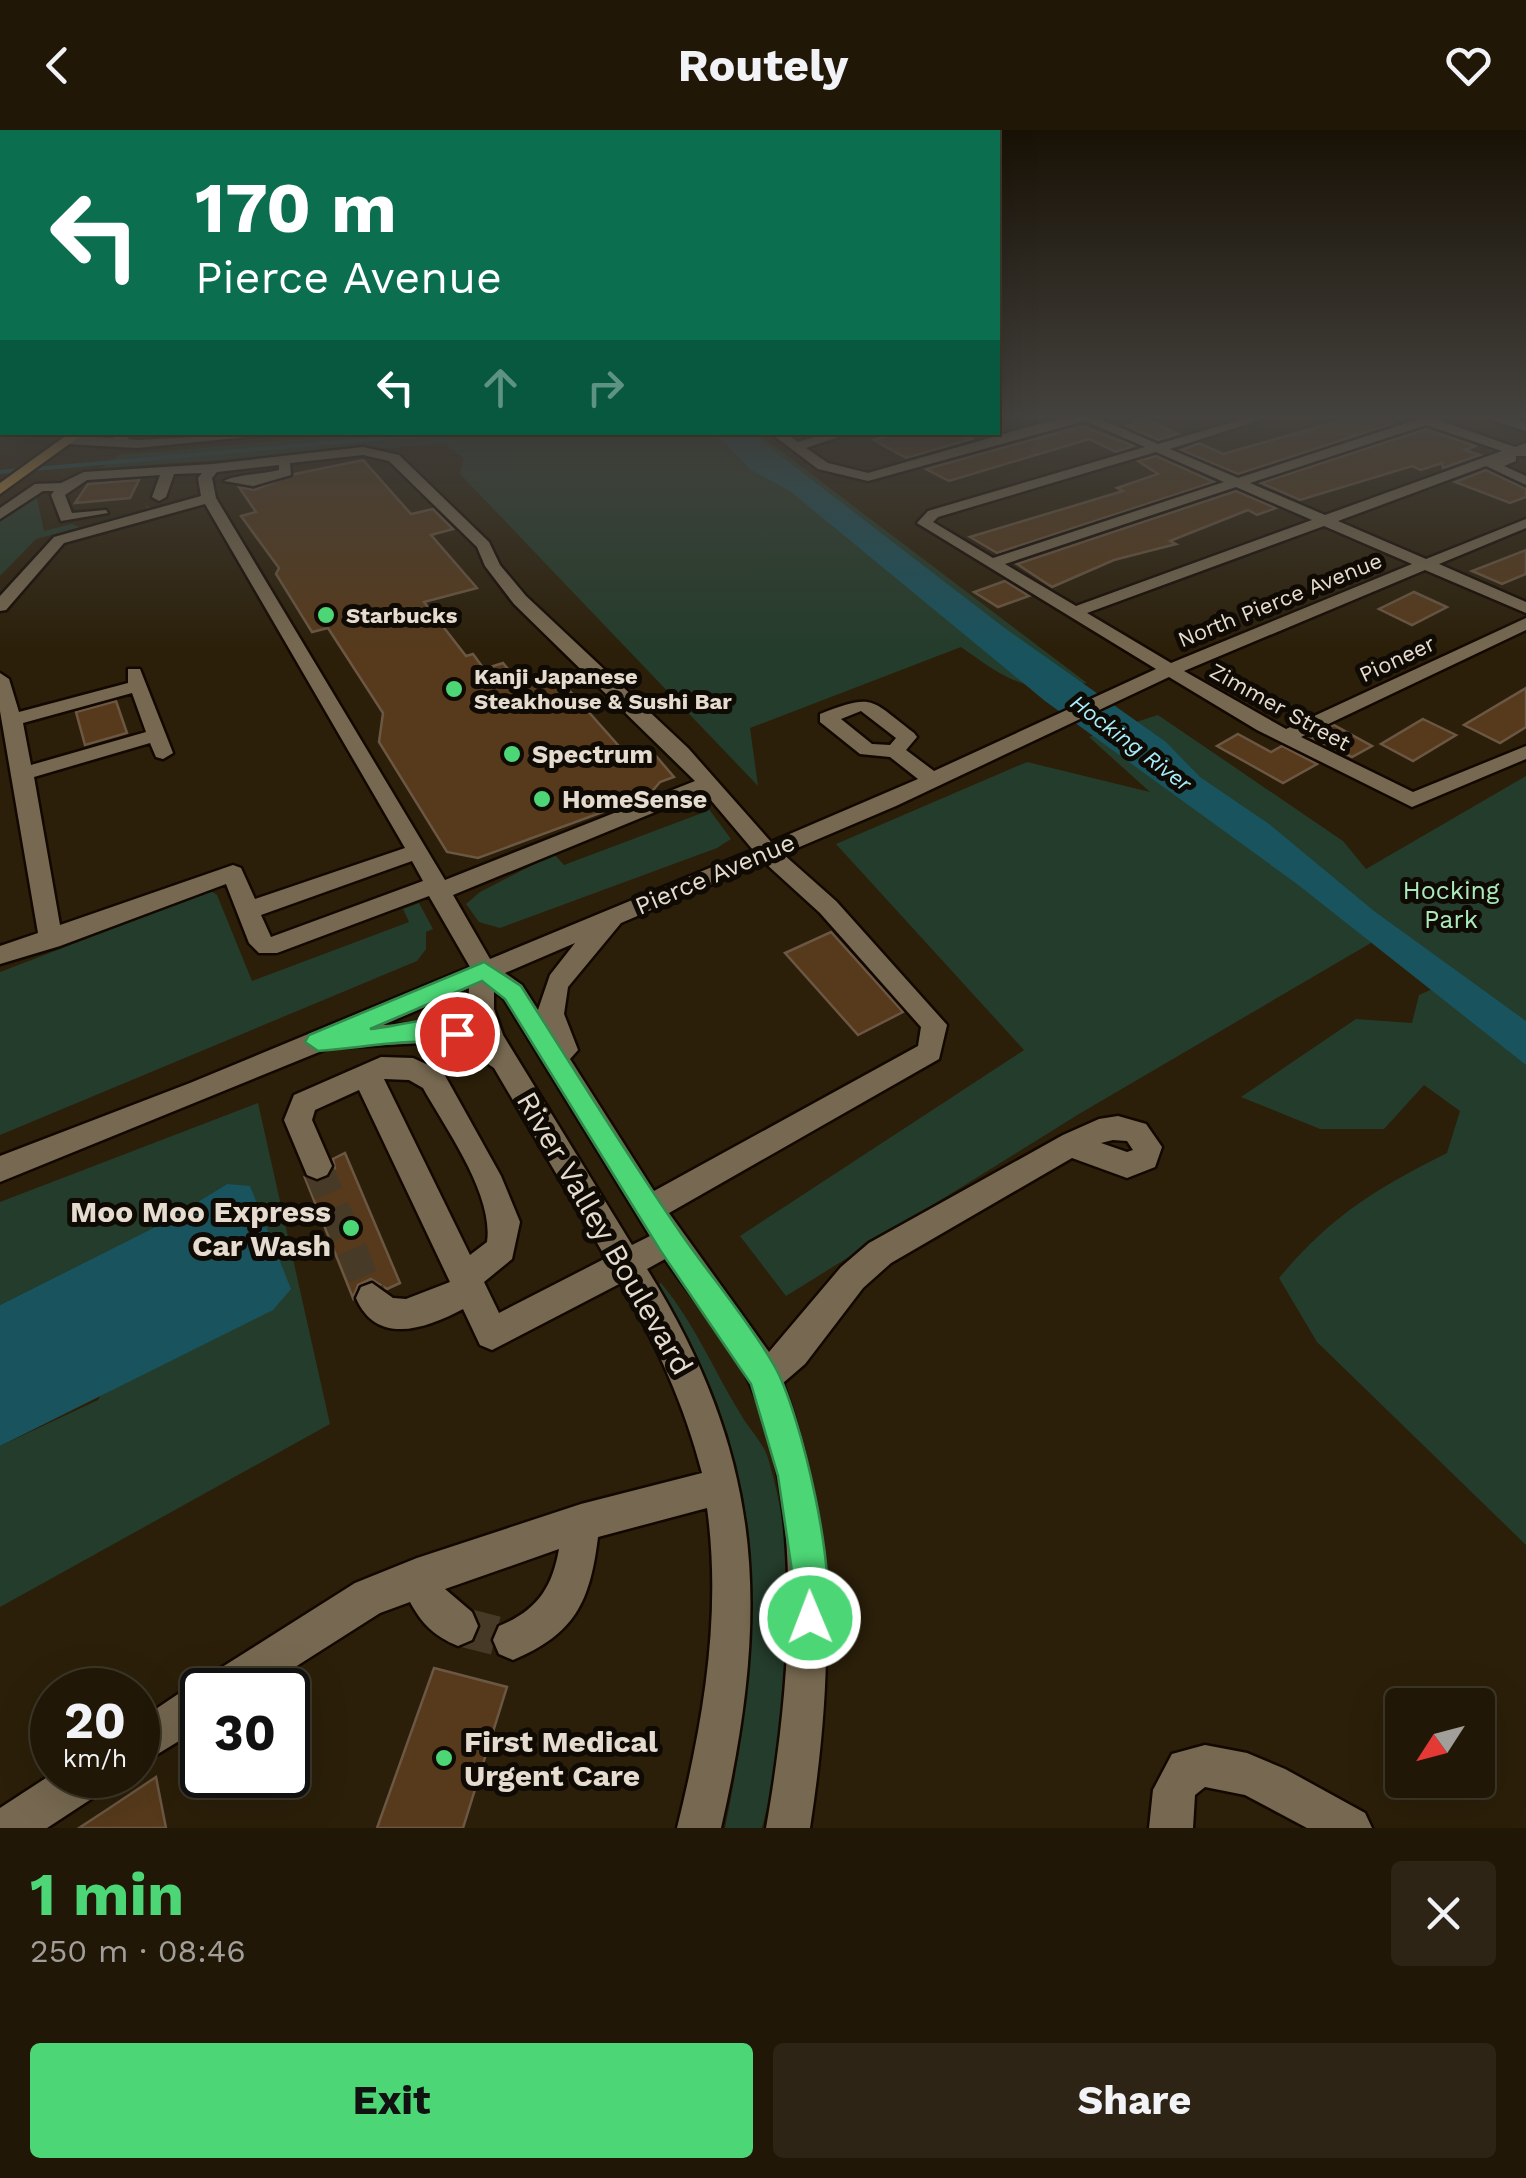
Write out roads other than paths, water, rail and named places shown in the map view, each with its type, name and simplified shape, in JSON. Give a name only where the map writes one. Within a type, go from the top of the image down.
[{"type":"street","points":[[0,514],[29,493]]},
{"type":"street","points":[[59,493],[64,516],[70,519],[162,504]]},
{"type":"street","points":[[162,504],[164,493]]},
{"type":"street","points":[[0,606],[59,540],[202,493]]},
{"type":"street","points":[[208,493],[418,850],[484,971]]},
{"type":"street","points":[[430,493],[484,545],[493,566],[520,600],[681,752],[767,852],[828,907],[934,1025],[930,1052],[650,1208]]},
{"type":"street","name":"Zimmer Street","points":[[1003,493],[933,514],[924,523],[1170,670],[1412,800],[1526,752]]},
{"type":"street","points":[[993,563],[1204,493]]},
{"type":"street","points":[[1260,493],[1526,608]]},
{"type":"street","points":[[1073,613],[1404,493]]},
{"type":"street","name":"North Pierce Avenue","points":[[1107,696],[1526,523]]},
{"type":"street","name":"Pioneer","points":[[1287,736],[1526,623]]},
{"type":"street","points":[[0,679],[14,770],[52,940]]},
{"type":"street","points":[[10,730],[136,679],[160,744],[14,770]]},
{"type":"street","name":"Pierce Avenue","points":[[0,1169],[318,1042],[767,852],[934,780],[1107,696]]},
{"type":"street","points":[[894,751],[934,780]]},
{"type":"street","points":[[0,955],[52,940],[232,873],[262,945],[271,948],[707,783]]},
{"type":"street","points":[[248,911],[418,850]]},
{"type":"street","name":"River Valley Boulevard","points":[[576,1088],[551,1018],[552,1005],[566,970],[621,913]]},
{"type":"street","name":"River Valley Boulevard","points":[[484,971],[481,1012],[686,1372],[722,1486],[734,1572],[732,1640],[725,1706],[699,1828]]},
{"type":"street","name":"River Valley Boulevard","points":[[484,971],[513,992],[670,1240],[764,1377],[794,1476],[811,1578],[810,1658],[788,1828]]},
{"type":"street","name":"Pierce Avenue","points":[[318,1042],[439,1029],[480,1042],[508,1064]]},
{"type":"street","points":[[317,1166],[298,1120],[299,1108],[366,1073],[399,1066],[434,1080],[491,1184],[505,1222],[502,1249],[468,1283],[398,1317],[380,1311],[372,1298]]},
{"type":"street","points":[[366,1073],[492,1334],[670,1240]]},
{"type":"street","points":[[764,1377],[787,1362],[869,1261],[1072,1144]]},
{"type":"street","points":[[257,1668],[369,1597],[417,1578],[581,1523],[722,1486]]},
{"type":"street","points":[[513,1640],[535,1633],[560,1611],[576,1573],[581,1523]]},
{"type":"street","points":[[417,1578],[436,1611],[458,1626]]},
{"type":"street","points":[[1171,1828],[1174,1790],[1187,1769],[1206,1762],[1234,1768],[1350,1828]]},
{"type":"street","points":[[8,1828],[54,1798]]},
{"type":"water","name":"Hocking River","points":[[793,493],[829,493],[1006,629],[1166,742],[1200,777],[1269,824],[1374,911],[1526,1021],[1526,1065],[1297,884],[1045,701]]},
{"type":"water","points":[[227,1184],[250,1186],[291,1289],[273,1310],[0,1446],[0,1305],[163,1223]]},
{"type":"tunnel","points":[[317,1166],[372,1298]]},
{"type":"tunnel","points":[[458,1626],[513,1640]]},
{"type":"place","name":"Starbucks","points":[[326,615]]},
{"type":"place","name":"Kanji Japanese Steakhouse & Sushi Bar","points":[[454,689]]},
{"type":"place","name":"Spectrum","points":[[512,754]]},
{"type":"place","name":"HomeSense","points":[[542,799]]},
{"type":"place","name":"Moo Moo Express Car Wash","points":[[351,1228]]},
{"type":"place","name":"First Medical Urgent Care","points":[[444,1758]]},
{"type":"park label","name":"Hocking Park","points":[[1451,904]]}]
